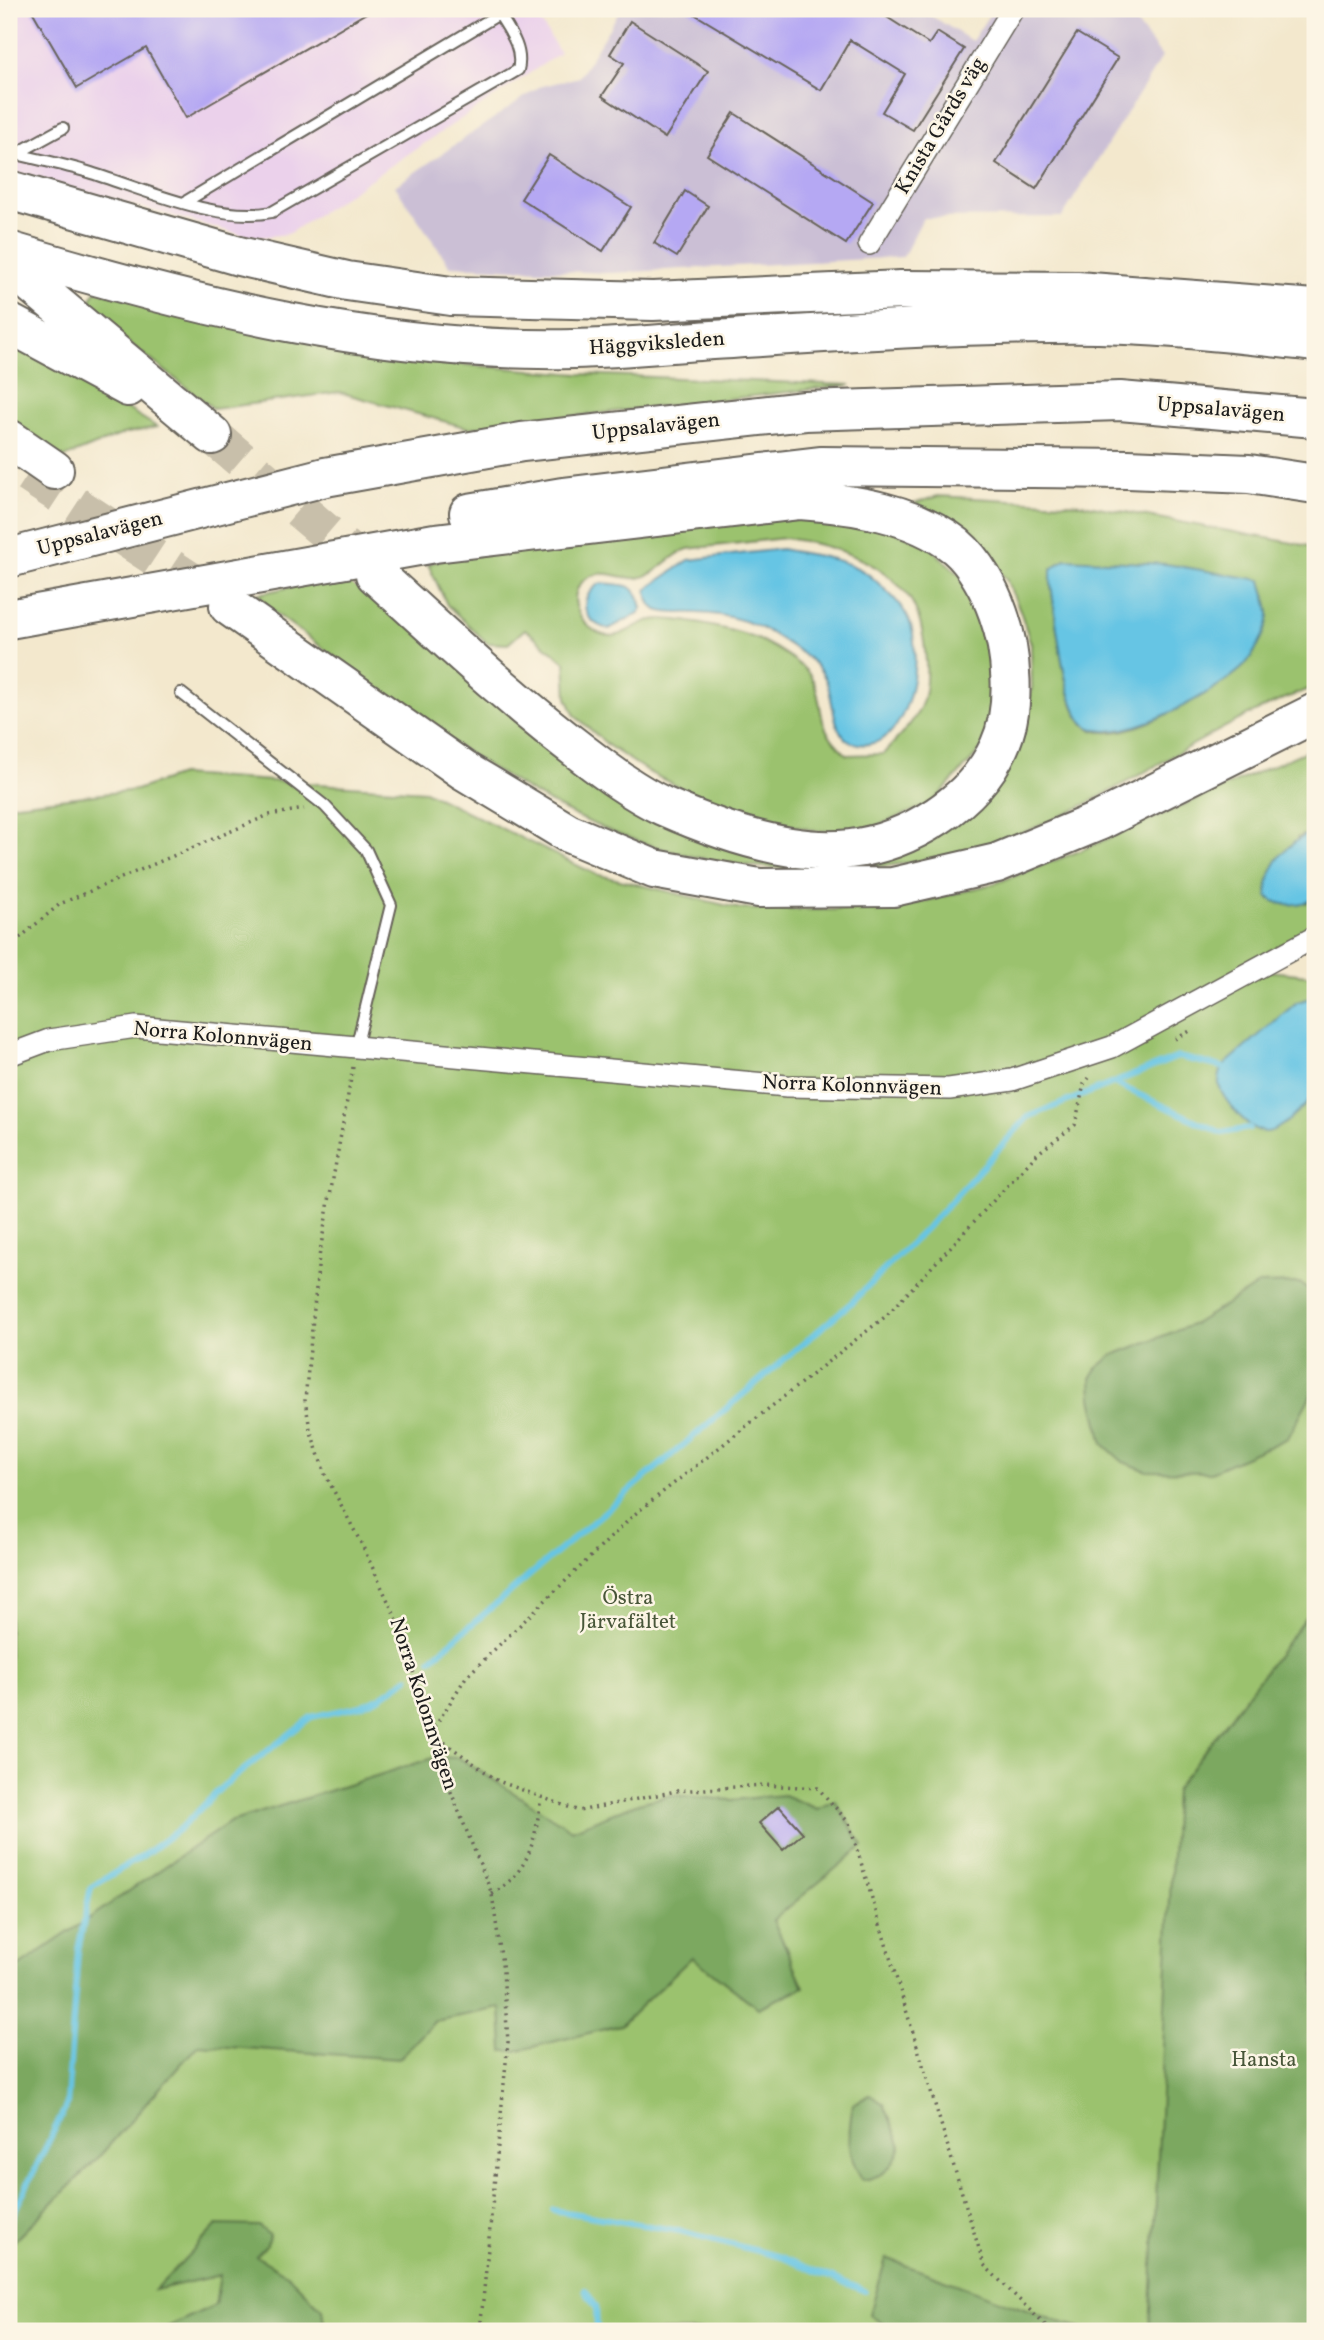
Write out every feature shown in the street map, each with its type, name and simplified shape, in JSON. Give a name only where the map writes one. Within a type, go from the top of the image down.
[{"type":"highway","points":[[11,165],[239,256],[347,281],[451,296],[653,301],[901,290],[1077,291],[1315,309]]},
{"type":"highway","name":"Häggviksleden","points":[[9,251],[215,308],[357,337],[443,344],[573,349],[885,329],[1054,324],[1188,328],[1315,342]]},
{"type":"highway","points":[[9,265],[212,435],[9,323]]},
{"type":"highway","name":"Uppsalavägen","points":[[9,558],[338,475],[522,442],[792,412],[1120,401],[1315,418]]},
{"type":"highway","points":[[9,439],[30,469]]},
{"type":"highway","points":[[9,617],[315,539],[563,497],[820,466],[1128,469],[1249,474],[1315,484]]},
{"type":"highway","points":[[9,617],[435,542],[800,500],[854,504],[920,525],[957,547],[990,590],[1007,638],[1011,695],[1000,746],[979,778],[947,811],[900,836],[851,849],[798,849],[752,838],[662,805],[606,771],[545,725],[375,574]]},
{"type":"highway","points":[[229,606],[463,770],[568,833],[654,869],[759,888],[893,887],[997,863],[1100,821],[1315,713]]},
{"type":"street","name":"Knista Gårds väg","points":[[869,244],[1013,9]]},
{"type":"street","name":"Norra Kolonnvägen","points":[[9,1055],[49,1040],[136,1027],[787,1086],[949,1089],[1012,1080],[1111,1047],[1315,937]]},
{"type":"lane","points":[[11,165],[185,202],[244,214],[272,212],[518,70],[521,59],[517,46],[498,11],[185,202]]},
{"type":"lane","points":[[11,165],[63,128]]},
{"type":"lane","points":[[181,693],[325,806],[366,850],[391,905],[356,1048]]},
{"type":"path","points":[[9,947],[60,904],[133,871],[269,815],[325,806]]},
{"type":"path","name":"Norra Kolonnvägen","points":[[356,1048],[319,1257],[305,1400],[310,1429],[325,1474],[401,1629],[439,1762],[492,1894],[503,1971],[508,2042],[480,2331]]},
{"type":"path","points":[[1051,2331],[984,2265],[849,1823],[818,1788],[764,1785],[676,1791],[579,1811],[498,1781],[431,1733],[466,1677],[635,1514],[886,1316],[1037,1154],[1075,1125],[1084,1084]]},
{"type":"path","points":[[492,1894],[503,1887],[530,1855],[541,1798]]},
{"type":"shaded area","points":[[9,9],[533,9],[560,53],[288,234],[253,238],[9,171]]},
{"type":"shaded area","points":[[621,9],[920,9],[972,41],[993,9],[1126,9],[1162,57],[1062,217],[923,218],[903,257],[611,273],[450,266],[395,186],[539,87],[579,77]]},
{"type":"green space","points":[[96,291],[420,361],[579,374],[851,385],[468,428],[339,392],[214,409],[93,315],[91,299]]},
{"type":"green space","points":[[9,336],[157,427],[123,434],[63,458],[9,421]]},
{"type":"green space","points":[[938,496],[1082,504],[1315,547],[1315,687],[1240,720],[1057,818],[1019,834],[964,851],[907,863],[850,869],[791,869],[733,864],[676,852],[621,835],[568,812],[529,791],[416,717],[271,610],[258,594],[346,575],[355,584],[359,582],[579,766],[837,861],[1018,748],[1032,687],[1031,644],[1006,579],[967,536],[915,503]],"holes":[[[1066,559],[1245,665],[1213,688],[1165,715],[1139,726],[1116,731],[1096,731],[1082,722],[1070,695],[1058,636],[1051,569]]]},
{"type":"green space","points":[[808,513],[874,523],[928,545],[980,594],[997,698],[982,749],[932,803],[867,830],[817,831],[756,818],[711,803],[650,773],[609,746],[575,716],[567,698],[565,662],[525,629],[508,644],[487,643],[447,605],[428,564],[472,550]],"holes":[[[785,538],[824,546],[863,560],[900,587],[917,612],[925,654],[924,697],[913,720],[883,754],[847,755],[825,726],[817,691],[810,675],[794,660],[762,641],[707,625],[662,619],[647,621],[617,635],[602,635],[585,623],[576,605],[575,596],[579,587],[586,579],[599,574],[638,578],[652,573],[688,549]]]},
{"type":"green space","name":"Östra Järvafältet","points":[[1315,747],[1315,831],[1297,838],[1306,903],[1315,898],[1315,925],[1243,968],[1315,976],[1315,2331],[9,2331],[9,805],[136,790],[180,775],[425,791],[595,874],[741,909],[831,910],[914,904],[996,883],[1077,852]]},
{"type":"green space","points":[[1300,1283],[1315,1295],[1315,1387],[1288,1438],[1211,1472],[1147,1471],[1123,1462],[1103,1444],[1092,1398],[1091,1378],[1098,1367],[1113,1355],[1194,1324],[1259,1284]]},
{"type":"green space","name":"Hansta","points":[[1315,1605],[1315,2331],[1150,2331],[1175,1790]]},
{"type":"green space","points":[[436,1757],[459,1758],[572,1830],[638,1803],[672,1795],[731,1800],[784,1795],[817,1809],[835,1801],[863,1846],[773,1920],[804,1987],[758,2008],[692,1957],[621,2025],[516,2051],[503,2051],[501,2008],[435,2021],[399,2059],[198,2045],[97,2159],[9,2246],[9,1973],[230,1822]]},
{"type":"green space","points":[[870,2095],[884,2104],[901,2146],[887,2170],[862,2180],[851,2152],[850,2124],[853,2104]]},
{"type":"green space","points":[[217,2225],[259,2226],[269,2235],[267,2245],[256,2256],[288,2275],[322,2309],[325,2331],[159,2331],[215,2305],[220,2275],[155,2290]]},
{"type":"green space","points":[[886,2258],[1056,2321],[1092,2331],[894,2331],[870,2314]]},
{"type":"water","points":[[781,549],[831,558],[854,566],[880,585],[906,614],[913,635],[914,672],[904,711],[895,727],[884,738],[869,744],[856,744],[847,739],[836,722],[829,688],[821,672],[804,655],[768,631],[729,617],[660,611],[649,601],[647,590],[689,560]]},
{"type":"water","points":[[1066,559],[1166,564],[1261,580],[1269,612],[1268,622],[1255,651],[1242,668],[1210,691],[1137,726],[1114,731],[1094,729],[1081,720],[1075,708],[1061,656],[1051,569]]},
{"type":"water","points":[[601,583],[633,589],[642,608],[639,613],[609,629],[593,621],[588,615],[585,602],[593,589]]},
{"type":"water","points":[[1315,831],[1315,898],[1290,904],[1272,900],[1267,896],[1268,884],[1275,864],[1296,841]]},
{"type":"water","points":[[1315,997],[1315,1096],[1280,1127],[1267,1132],[1261,1131],[1245,1121],[1225,1098],[1219,1082],[1222,1067],[1297,1002]]},
{"type":"building","points":[[31,9],[373,9],[186,118],[146,48],[77,88]]},
{"type":"building","points":[[686,9],[874,9],[929,44],[937,32],[964,49],[913,130],[882,112],[905,74],[850,40],[821,90]]},
{"type":"building","points":[[630,21],[708,71],[665,138],[602,96],[624,63],[610,54]]},
{"type":"building","points":[[1077,33],[1118,58],[1036,189],[996,163]]},
{"type":"building","points":[[734,113],[873,202],[846,244],[707,155]]},
{"type":"building","points":[[549,155],[631,207],[603,251],[521,199]]},
{"type":"building","points":[[685,191],[708,206],[677,257],[654,243]]},
{"type":"building","points":[[779,1806],[803,1833],[783,1850],[759,1823]]},
{"type":"waterway","points":[[431,1659],[852,1302],[930,1224],[1028,1117],[1178,1057],[1222,1067]]},
{"type":"waterway","points":[[1114,1083],[1222,1133],[1250,1128]]},
{"type":"waterway","points":[[9,2222],[67,2104],[78,1950],[91,1887],[141,1857],[182,1827],[223,1786],[311,1717],[361,1706],[381,1697],[408,1678]]},
{"type":"waterway","points":[[553,2210],[680,2231],[781,2257],[865,2291]]},
{"type":"waterway","points":[[585,2290],[596,2307],[597,2331]]},
{"type":"tunnel","points":[[212,435],[375,574]]},
{"type":"tunnel","points":[[28,474],[217,598]]}]
